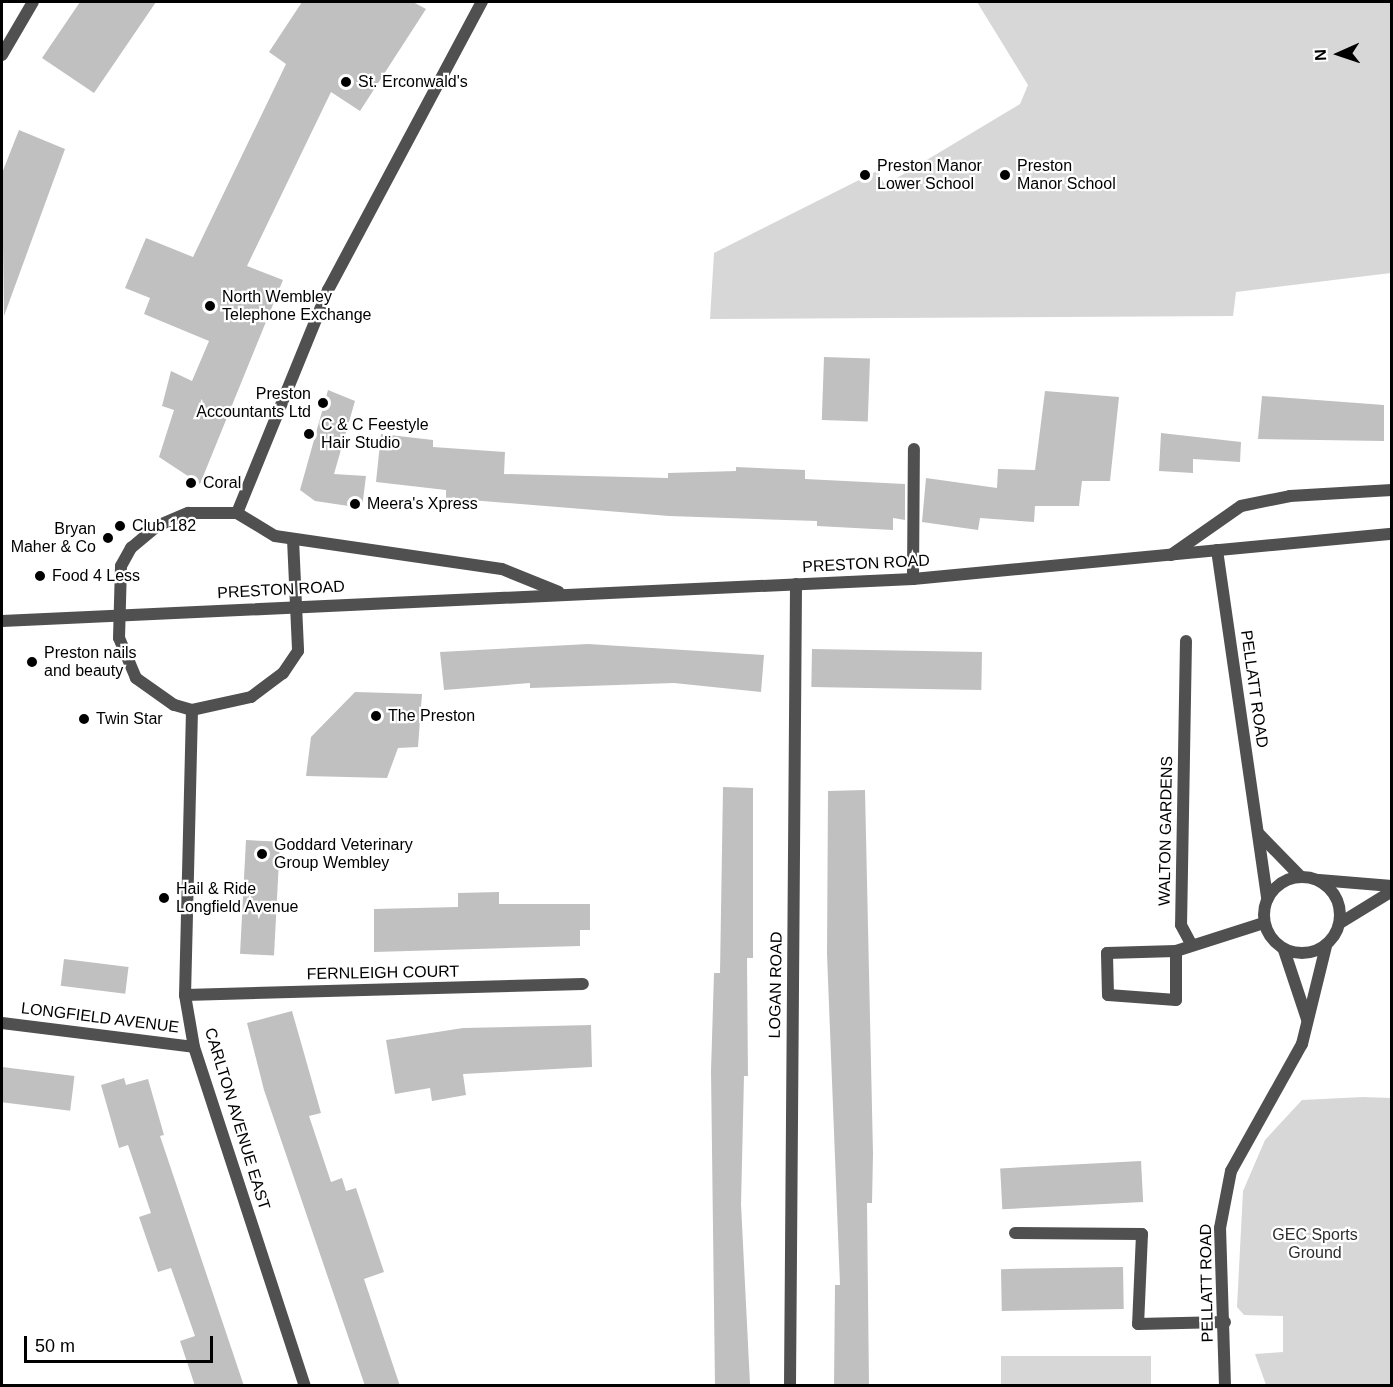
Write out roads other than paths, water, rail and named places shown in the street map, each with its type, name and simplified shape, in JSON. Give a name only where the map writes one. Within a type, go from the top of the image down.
[{"type":"street","points":[[2,55],[33,2]]},
{"type":"street","points":[[237,513],[328,290],[482,2]]},
{"type":"street","points":[[913,579],[914,449]]},
{"type":"street","name":"PRESTON ROAD","points":[[1171,555],[1241,506],[1290,496],[1392,490]]},
{"type":"street","points":[[237,513],[275,536],[292,538],[298,605],[298,651],[283,673],[251,697],[192,710],[174,705],[136,678],[118,638],[117,616],[121,566],[150,531],[180,515],[237,513]]},
{"type":"street","name":"PRESTON ROAD","points":[[2,621],[298,605],[913,579],[1392,534]]},
{"type":"street","name":"PRESTON ROAD","points":[[292,538],[502,569],[563,594]]},
{"type":"street","name":"PELLATT ROAD","points":[[1217,550],[1259,834],[1267,899],[1264,923]]},
{"type":"street","name":"LOGAN ROAD","points":[[790,1386],[796,584]]},
{"type":"street","name":"WALTON GARDENS","points":[[1186,641],[1181,925],[1190,942]]},
{"type":"street","name":"CARLTON AVENUE EAST","points":[[192,710],[185,995],[195,1047],[305,1386]]},
{"type":"street","points":[[1259,834],[1301,877]]},
{"type":"street","points":[[1267,899],[1282,882],[1301,877],[1392,886]]},
{"type":"street","points":[[1319,880],[1338,900],[1340,923],[1392,891]]},
{"type":"street","points":[[1176,951],[1176,1000],[1108,995],[1107,953],[1176,951],[1190,942],[1264,923],[1284,950],[1308,1020]]},
{"type":"street","name":"PELLATT ROAD","points":[[1225,1386],[1226,1322],[1220,1228],[1231,1171],[1302,1044],[1326,946],[1340,923]]},
{"type":"street","points":[[1284,950],[1304,954],[1326,946]]},
{"type":"street","name":"FERNLEIGH COURT","points":[[185,995],[583,984]]},
{"type":"street","name":"LONGFIELD AVENUE","points":[[2,1023],[195,1047]]},
{"type":"street","points":[[1015,1233],[1142,1234],[1138,1324],[1226,1322]]},
{"type":"place","name":"St. Erconwald's","points":[[346,82]]},
{"type":"place","name":"Preston Manor Lower School","points":[[865,175]]},
{"type":"place","name":"Preston Manor School","points":[[1005,175]]},
{"type":"place","name":"North Wembley Telephone Exchange","points":[[210,306]]},
{"type":"place","name":"Preston Accountants Ltd","points":[[323,403]]},
{"type":"place","name":"C & C Feestyle Hair Studio","points":[[309,434]]},
{"type":"place","name":"Coral","points":[[191,483]]},
{"type":"place","name":"Meera's Xpress","points":[[355,504]]},
{"type":"place","name":"Club 182","points":[[120,526]]},
{"type":"place","name":"Bryan Maher & Co","points":[[108,538]]},
{"type":"place","name":"Food 4 Less","points":[[40,576]]},
{"type":"place","name":"Preston nails and beauty","points":[[32,662]]},
{"type":"place","name":"The Preston","points":[[376,716]]},
{"type":"place","name":"Twin Star","points":[[84,719]]},
{"type":"place","name":"Goddard Veterinary Group Wembley","points":[[262,854]]},
{"type":"place","name":"Hail & Ride Longfield Avenue","points":[[164,898]]},
{"type":"park label","name":"GEC Sports Ground","points":[[1315,1244]]}]
